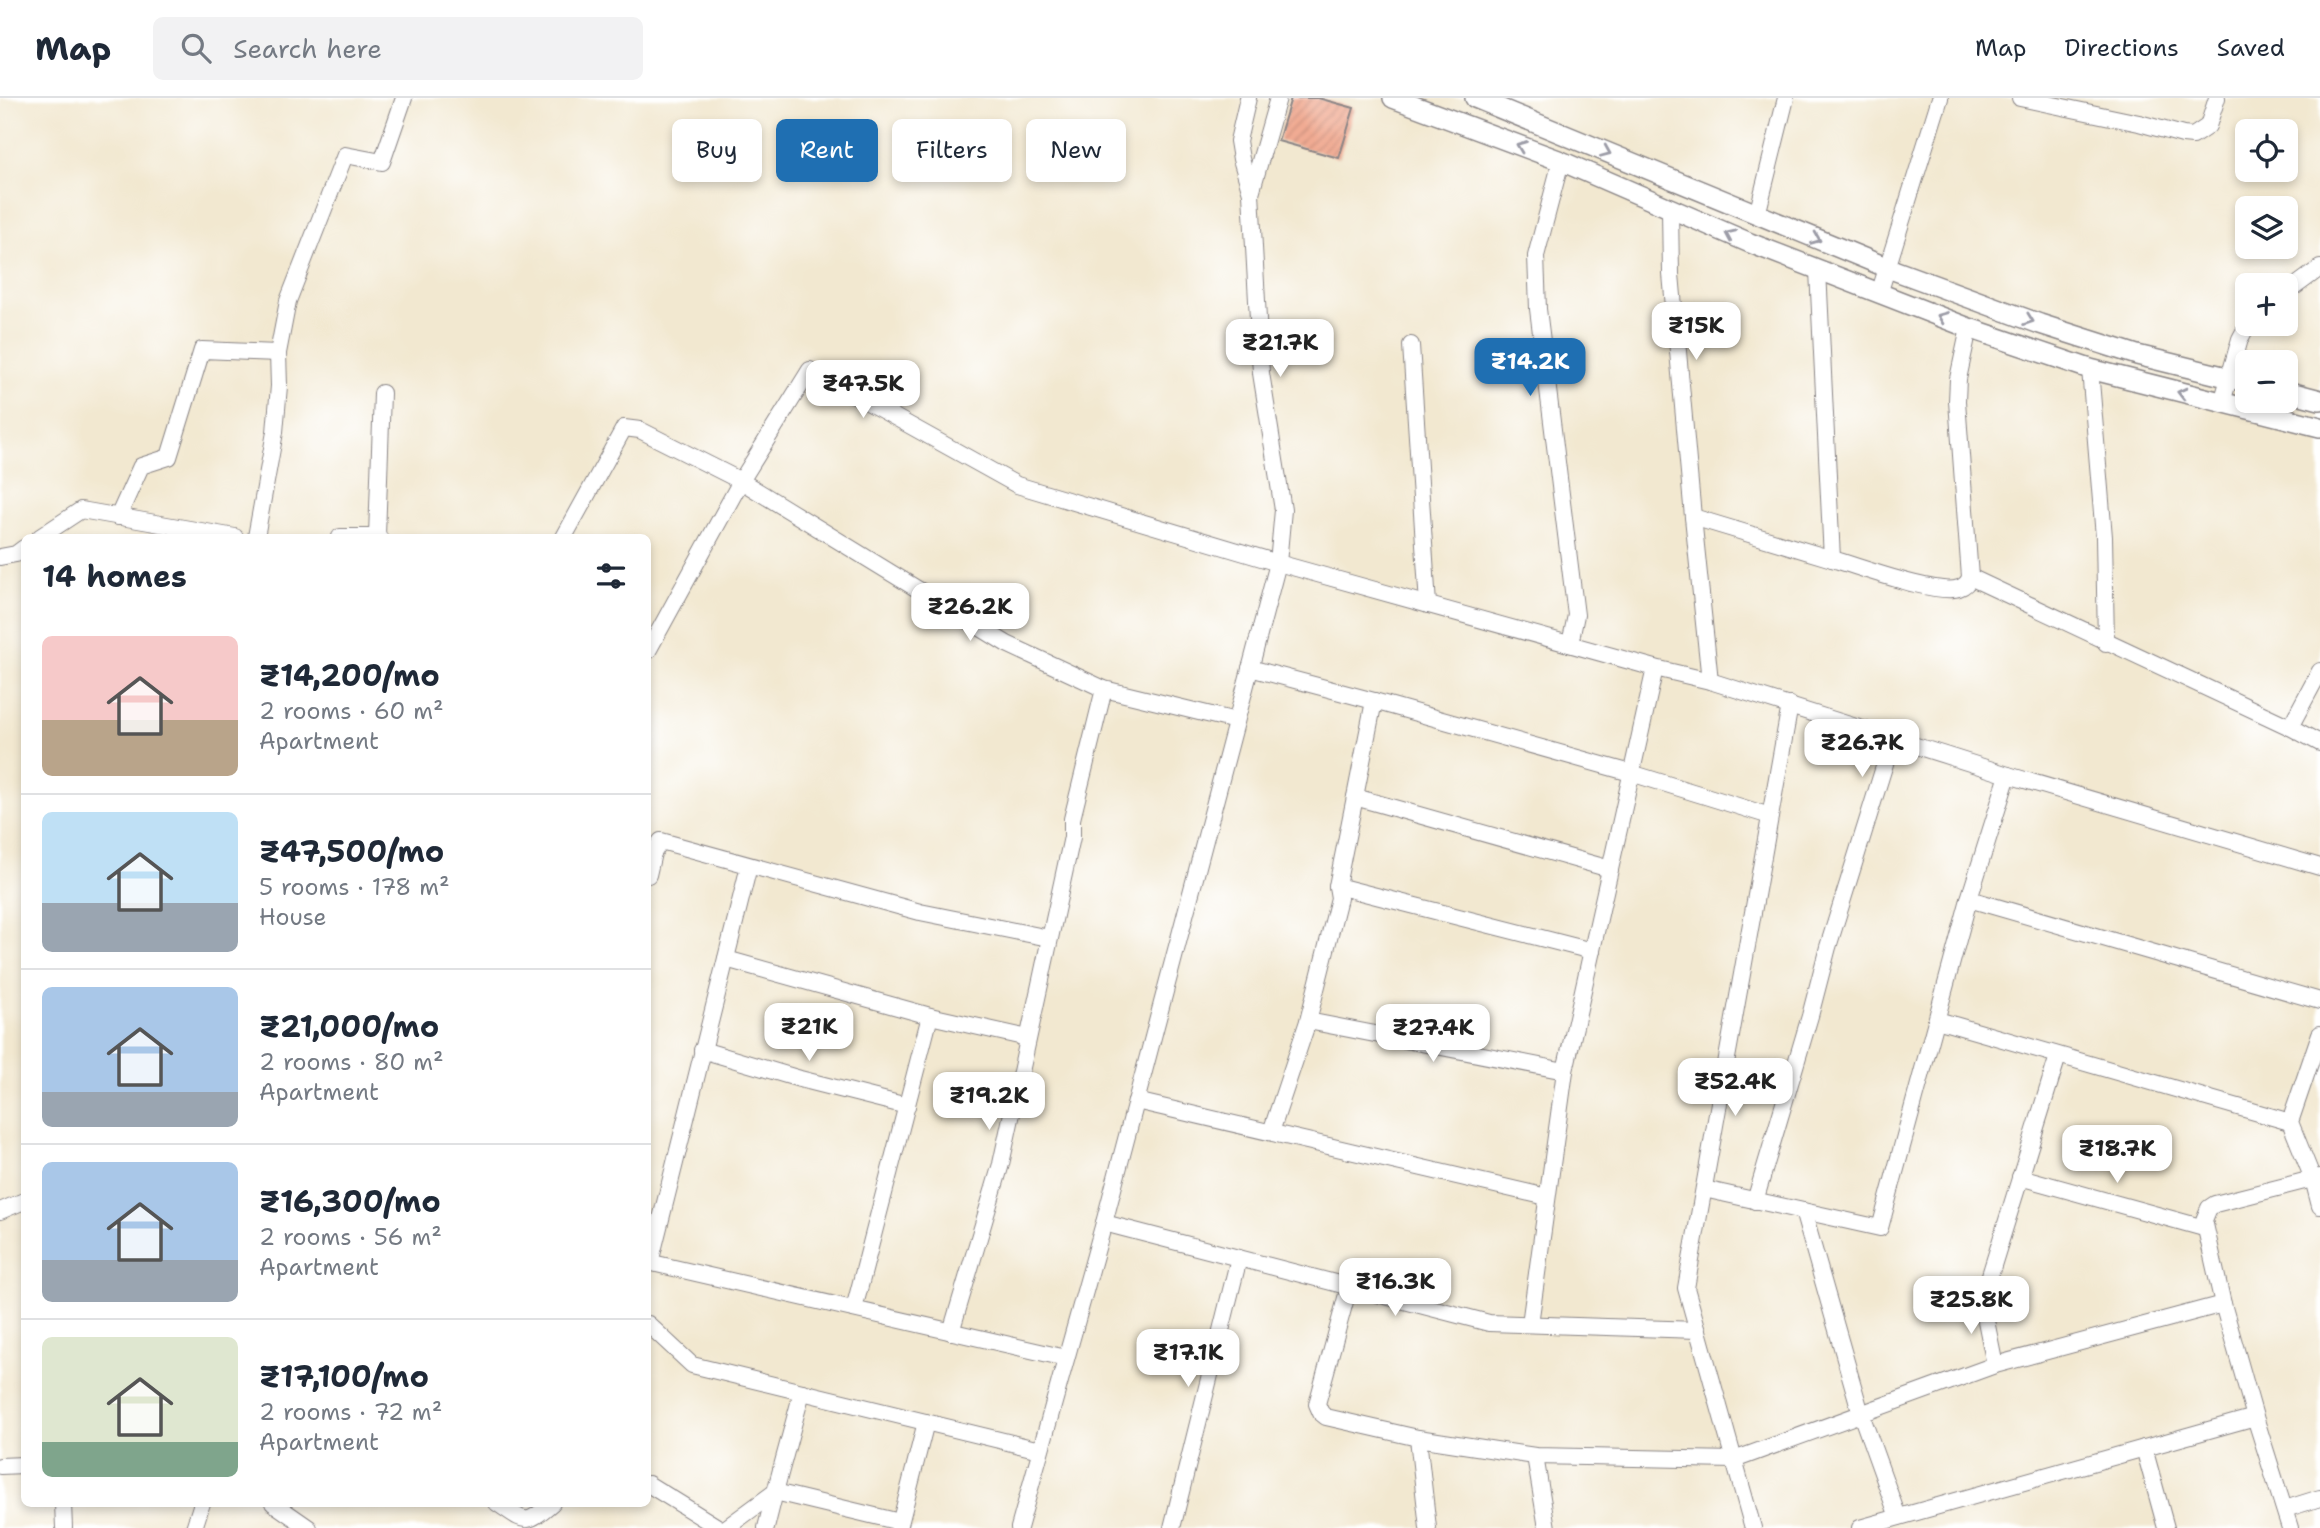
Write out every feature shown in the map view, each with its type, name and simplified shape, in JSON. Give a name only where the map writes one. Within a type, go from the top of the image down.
[{"type":"street","points":[[257,534],[275,432],[279,387],[278,353],[288,302],[345,155],[383,162],[404,98]]},
{"type":"street","points":[[1019,1528],[1104,1223],[1278,563],[1283,510],[1261,373],[1251,193],[1238,141],[1248,98]]},
{"type":"street","points":[[1251,193],[1278,98]]},
{"type":"street","points":[[1393,98],[1561,161],[1818,270],[1969,328],[2091,369],[2320,427]]},
{"type":"street","points":[[1475,98],[1888,268],[2040,324],[2137,355],[2235,378]]},
{"type":"street","points":[[1757,215],[1786,98]]},
{"type":"street","points":[[1880,294],[1940,98]]},
{"type":"street","points":[[2020,98],[2089,105],[2193,136],[2208,125],[2217,98]]},
{"type":"street","points":[[1561,161],[1536,256],[1538,309],[1576,614],[1570,644]]},
{"type":"street","points":[[1670,209],[1671,274],[1710,681]]},
{"type":"street","points":[[2298,284],[2320,268]]},
{"type":"street","points":[[1818,270],[1832,559]]},
{"type":"street","points":[[1693,517],[1937,589],[1958,589],[1968,583],[1970,577],[1957,401],[1958,379],[1969,328]]},
{"type":"street","points":[[1411,345],[1428,605]]},
{"type":"street","points":[[127,534],[125,519],[141,466],[169,457],[202,350],[278,353]]},
{"type":"street","points":[[2091,369],[2104,537],[2106,643]]},
{"type":"street","points":[[651,646],[741,481],[810,370],[1017,485],[1278,563],[1710,681],[2008,775],[2320,867]]},
{"type":"street","points":[[2222,403],[2235,384]]},
{"type":"street","points":[[378,534],[382,393]]},
{"type":"street","points":[[2298,394],[2320,400]]},
{"type":"street","points":[[566,534],[624,428],[640,430],[741,481],[1007,643],[1104,689],[1236,721]]},
{"type":"street","points":[[45,534],[81,510],[217,534]]},
{"type":"street","points":[[0,557],[21,550]]},
{"type":"street","points":[[1970,577],[2320,743]]},
{"type":"street","points":[[1250,668],[1632,773],[1770,816]]},
{"type":"street","points":[[1530,1324],[1565,1071],[1655,668]]},
{"type":"street","points":[[2290,727],[2320,671]]},
{"type":"street","points":[[951,1332],[1001,1164],[1072,837],[1072,819],[1104,689]]},
{"type":"street","points":[[1271,1132],[1308,1021],[1339,898],[1337,886],[1374,701]]},
{"type":"street","points":[[1752,1528],[1686,1288],[1790,705]]},
{"type":"street","points":[[1755,1201],[1828,947],[1893,738]]},
{"type":"street","points":[[1704,1189],[1880,1228],[1969,899],[2008,775]]},
{"type":"street","points":[[1355,797],[1610,869]]},
{"type":"street","points":[[651,862],[661,841],[920,912],[1049,938]]},
{"type":"street","points":[[651,1254],[749,866]]},
{"type":"street","points":[[1337,886],[1592,951]]},
{"type":"street","points":[[1969,899],[2320,1001]]},
{"type":"street","points":[[726,959],[930,1017],[1028,1038]]},
{"type":"street","points":[[854,1309],[930,1017]]},
{"type":"street","points":[[1937,1020],[2290,1122]]},
{"type":"street","points":[[1308,1021],[1565,1071]]},
{"type":"street","points":[[2320,1034],[2290,1122],[2316,1178],[2320,1206]]},
{"type":"street","points":[[702,1050],[907,1107]]},
{"type":"street","points":[[1995,1365],[1982,1301],[2058,1056]]},
{"type":"street","points":[[1136,1101],[1547,1197]]},
{"type":"street","points":[[2020,1177],[2204,1228]]},
{"type":"street","points":[[2290,1528],[2255,1416],[2204,1228],[2206,1213],[2215,1204],[2316,1178]]},
{"type":"street","points":[[0,1211],[21,1202]]},
{"type":"street","points":[[1803,1211],[1860,1414],[1898,1517]]},
{"type":"street","points":[[1104,1223],[1489,1323],[1698,1329]]},
{"type":"street","points":[[1172,1528],[1239,1258]]},
{"type":"street","points":[[651,1262],[1066,1358]]},
{"type":"street","points":[[1349,1287],[1317,1404],[1326,1417],[1418,1438],[1535,1456],[1734,1460],[1995,1365],[2223,1304]]},
{"type":"street","points":[[651,1327],[692,1365],[1040,1450]]},
{"type":"street","points":[[766,1528],[802,1392]]},
{"type":"street","points":[[1860,1528],[2255,1416]]},
{"type":"street","points":[[775,1492],[900,1525],[926,1422]]},
{"type":"street","points":[[1418,1438],[1428,1528]]},
{"type":"street","points":[[2144,1448],[2166,1528]]},
{"type":"street","points":[[1535,1456],[1547,1528]]},
{"type":"street","points":[[0,1466],[21,1465]]},
{"type":"street","points":[[651,1486],[719,1528]]},
{"type":"street","points":[[726,1528],[775,1492]]},
{"type":"street","points":[[2285,1509],[2320,1498]]},
{"type":"street","points":[[63,1507],[64,1528]]},
{"type":"street","points":[[194,1528],[201,1507]]},
{"type":"street","points":[[279,1507],[309,1528]]},
{"type":"street","points":[[502,1507],[522,1520],[532,1520],[547,1507]]},
{"type":"building","points":[[1291,98],[1318,98],[1354,108],[1339,158],[1278,141]]}]
